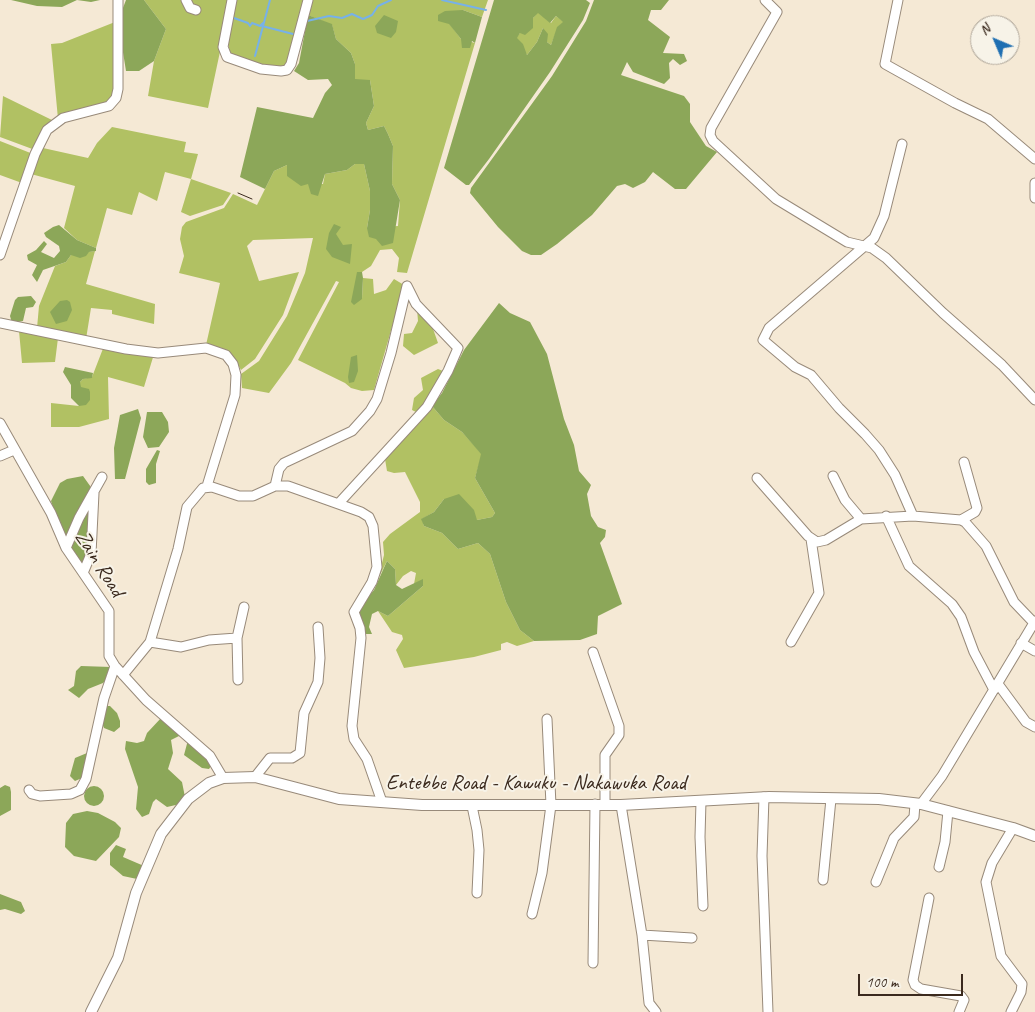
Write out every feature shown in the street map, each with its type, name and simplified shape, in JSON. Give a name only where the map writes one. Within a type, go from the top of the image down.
[{"type":"main road","name":"Entebbe Road - Kawuku - Nakawuka Road","points":[[91,1012],[118,958],[136,893],[162,834],[188,799],[210,783],[223,778],[254,777],[322,796],[382,802],[472,806],[621,805],[764,797],[879,799],[918,804],[948,811],[1013,828],[1035,836]]},
{"type":"street","points":[[0,254],[35,154],[47,130],[63,118],[109,106],[116,98],[118,89],[118,0]]},
{"type":"street","points":[[186,0],[190,8],[196,10]]},
{"type":"street","points":[[232,0],[224,47],[227,57],[261,69],[281,71],[287,70],[291,64],[308,0]]},
{"type":"street","points":[[765,0],[777,12],[711,128],[710,135],[713,141],[776,199],[847,242],[872,248],[886,258],[943,313],[1002,365],[1035,400]]},
{"type":"street","points":[[898,0],[885,64],[955,104],[988,119],[1035,159]]},
{"type":"street","points":[[902,144],[880,228],[865,247],[769,328],[763,340],[794,367],[811,375],[874,445],[895,475],[913,516]]},
{"type":"street","points":[[1035,183],[1035,198]]},
{"type":"street","points":[[275,486],[279,469],[284,463],[352,431],[370,411],[377,399],[391,354],[407,286],[416,304],[458,348],[444,379],[427,408],[339,503]]},
{"type":"street","points":[[0,323],[133,350],[158,353],[206,348],[226,355],[233,364],[236,375],[235,395],[207,486],[198,492],[187,507],[178,549],[150,642],[123,675]]},
{"type":"street","name":"Zain Road","points":[[0,423],[51,513],[66,548],[109,611],[109,656],[115,666],[146,700],[210,756],[223,778]]},
{"type":"street","points":[[0,456],[14,450]]},
{"type":"street","points":[[960,520],[975,512],[977,508],[964,462]]},
{"type":"street","points":[[833,476],[846,500],[862,519]]},
{"type":"street","points":[[66,548],[79,518],[102,477]]},
{"type":"street","points":[[757,478],[817,542],[826,540],[862,519],[886,516],[913,516],[960,520],[974,530],[986,546],[1014,602],[1034,622],[942,776],[918,804],[914,817],[894,838],[876,882]]},
{"type":"street","points":[[207,486],[239,496],[259,495],[275,486],[288,486],[339,503],[369,517],[373,526],[377,567],[372,582],[354,612],[360,628],[361,638],[352,726],[354,739],[367,759],[382,802]]},
{"type":"street","points":[[83,573],[92,554],[94,493]]},
{"type":"street","points":[[886,516],[909,566],[952,604],[974,652],[996,687],[1026,722],[1035,727]]},
{"type":"street","points":[[791,642],[819,593],[812,538]]},
{"type":"street","points":[[238,680],[238,638],[244,607]]},
{"type":"street","points":[[254,777],[270,758],[292,758],[300,753],[304,713],[318,682],[320,658],[318,627]]},
{"type":"street","points":[[150,642],[181,647],[208,640],[238,638]]},
{"type":"street","points":[[1022,643],[1035,652]]},
{"type":"street","points":[[593,652],[619,726],[619,735],[605,755],[600,805],[593,963]]},
{"type":"street","points":[[30,790],[32,794],[40,796],[70,794],[80,790],[86,779],[104,698],[115,666]]},
{"type":"street","points":[[532,914],[543,864],[551,805],[547,719]]},
{"type":"street","points":[[764,797],[762,856],[768,1012]]},
{"type":"street","points":[[823,880],[830,799]]},
{"type":"street","points":[[701,801],[700,837],[703,906]]},
{"type":"street","points":[[621,805],[642,935],[649,1003],[656,1012]]},
{"type":"street","points":[[472,806],[478,840],[477,893]]},
{"type":"street","points":[[939,867],[945,842],[948,811]]},
{"type":"street","points":[[1010,1012],[1021,992],[1022,984],[1004,963],[1001,956],[986,882],[992,863],[1013,828]]},
{"type":"street","points":[[929,898],[913,980],[915,985],[921,989],[961,996],[964,1000],[959,1012]]},
{"type":"street","points":[[642,935],[692,938]]},
{"type":"green space","points":[[11,0],[77,0],[62,7],[37,6]]},
{"type":"green space","points":[[77,0],[100,0],[91,2]]},
{"type":"green space","points":[[126,0],[144,0],[166,29],[154,61],[139,71],[126,71],[118,21]]},
{"type":"green space","points":[[144,0],[184,0],[189,13],[189,0],[231,0],[208,108],[148,96],[154,61],[166,29]]},
{"type":"green space","points":[[237,0],[305,0],[289,63],[284,68],[240,60],[230,53],[228,42]]},
{"type":"green space","points":[[311,0],[488,0],[482,17],[463,10],[449,23],[461,39],[475,43],[407,273],[397,272],[399,258],[392,249],[380,250],[371,266],[362,272],[357,272],[362,299],[363,278],[373,279],[374,294],[386,290],[394,279],[404,285],[374,390],[362,391],[351,388],[345,383],[298,360],[339,282],[336,281],[291,363],[269,393],[242,388],[241,374],[259,361],[287,316],[305,273],[313,238],[253,240],[247,246],[259,281],[299,272],[283,315],[255,359],[241,370],[236,361],[222,348],[206,345],[220,283],[179,273],[184,256],[180,239],[182,227],[186,222],[224,208],[233,194],[257,205],[274,171],[287,165],[308,184],[323,184],[325,174],[347,170],[355,164],[364,164],[370,191],[370,210],[367,228],[398,226],[400,200],[392,184],[393,146],[384,126],[368,130],[366,123],[374,106],[370,80],[355,80],[355,64],[351,53],[336,39],[332,25],[308,15]]},
{"type":"green space","points":[[494,0],[586,0],[590,3],[583,20],[550,72],[469,185],[466,185],[444,168]],"holes":[[[538,13],[550,23],[556,16],[563,22],[557,27],[551,45],[547,42],[548,34],[543,28],[537,42],[527,55],[523,44],[517,38],[520,33],[525,35],[533,28],[533,18]]]},
{"type":"green space","points":[[594,0],[669,0],[661,10],[651,10],[648,20],[670,37],[663,53],[684,54],[687,61],[680,65],[673,59],[669,63],[670,78],[664,84],[633,72],[627,62],[621,75],[684,96],[690,104],[690,122],[706,146],[717,152],[686,189],[675,189],[653,172],[645,182],[633,188],[625,184],[617,186],[592,215],[557,244],[541,255],[531,255],[522,251],[498,227],[470,193],[471,188],[552,76],[586,21]]},
{"type":"green space","points":[[463,10],[482,17],[475,43],[472,41],[470,48],[462,48],[461,39],[449,24],[438,21],[438,15],[445,11]]},
{"type":"green space","points":[[538,12],[551,23],[556,16],[564,22],[558,27],[551,45],[547,42],[543,28],[537,42],[527,55],[516,38],[520,33],[531,29],[533,18]]},
{"type":"green space","points":[[308,15],[332,24],[336,39],[351,53],[355,64],[355,79],[370,80],[374,106],[366,123],[368,130],[384,126],[393,146],[392,184],[400,200],[393,243],[382,246],[376,239],[369,237],[367,228],[370,210],[370,191],[364,164],[355,164],[347,170],[325,174],[318,196],[311,194],[308,184],[301,186],[287,176],[287,165],[274,171],[265,189],[240,177],[257,107],[313,118],[325,93],[332,85],[328,79],[308,80],[294,71],[299,63]]},
{"type":"green space","points":[[384,15],[398,21],[396,32],[391,38],[377,33],[375,26]]},
{"type":"green space","points":[[115,22],[121,83],[111,102],[58,119],[51,44],[62,43]]},
{"type":"green space","points":[[3,96],[54,121],[35,150],[0,137]]},
{"type":"green space","points":[[112,127],[186,142],[184,152],[198,154],[191,179],[165,172],[157,201],[139,192],[132,215],[107,208],[96,248],[77,240],[64,228],[75,186],[31,174],[43,148],[88,158],[97,143]]},
{"type":"green space","points":[[0,141],[33,154],[22,183],[0,175]]},
{"type":"green space","points":[[191,179],[231,193],[223,205],[190,216],[181,212]]},
{"type":"green space","points":[[334,224],[341,227],[336,234],[343,245],[352,244],[350,264],[332,257],[326,249],[329,233]]},
{"type":"green space","points":[[59,225],[77,240],[96,248],[96,251],[89,252],[86,256],[80,258],[71,255],[66,262],[43,270],[37,282],[32,275],[37,265],[28,260],[27,255],[36,250],[44,241],[47,244],[41,252],[54,258],[60,251],[59,246],[46,237],[44,233]]},
{"type":"green space","points":[[95,251],[86,284],[155,304],[154,324],[112,314],[112,310],[91,308],[86,339],[37,328],[39,306],[55,266],[66,262],[71,255]]},
{"type":"green space","points":[[357,272],[362,272],[362,299],[354,305],[351,302]]},
{"type":"green space","points":[[31,296],[36,302],[33,307],[26,308],[23,321],[12,323],[10,316],[15,300],[18,297]]},
{"type":"green space","points":[[67,300],[70,302],[72,310],[67,321],[56,324],[50,312],[60,301]]},
{"type":"green space","points":[[499,303],[510,313],[530,322],[547,354],[564,419],[574,445],[579,471],[591,485],[587,494],[591,516],[598,527],[606,530],[605,537],[600,543],[622,604],[598,616],[597,634],[580,640],[534,641],[520,630],[506,602],[490,554],[478,543],[458,549],[442,533],[424,526],[421,519],[434,512],[444,499],[459,494],[474,510],[477,520],[492,517],[495,513],[475,478],[481,454],[462,432],[444,420],[432,406],[442,393],[464,350]]},
{"type":"green space","points":[[417,309],[432,326],[438,343],[414,355],[403,346],[404,334],[412,333],[418,321]]},
{"type":"green space","points":[[19,331],[58,338],[55,362],[22,363]]},
{"type":"green space","points":[[104,346],[154,354],[144,387],[108,377],[109,419],[79,427],[51,427],[51,403],[79,406],[80,382],[83,379],[92,377]]},
{"type":"green space","points":[[357,355],[358,371],[354,382],[349,383],[351,357]]},
{"type":"green space","points":[[65,367],[93,373],[92,378],[83,379],[80,382],[81,387],[89,389],[90,392],[90,400],[86,405],[79,406],[71,398],[71,385],[63,372]]},
{"type":"green space","points":[[438,369],[443,371],[430,398],[418,413],[412,410],[414,398],[423,390],[421,378]]},
{"type":"green space","points":[[432,406],[444,420],[462,432],[482,454],[475,478],[495,513],[492,517],[477,520],[444,499],[434,512],[422,519],[424,526],[442,533],[458,549],[478,543],[490,554],[506,602],[520,630],[534,641],[517,646],[507,642],[501,644],[501,650],[474,657],[404,668],[396,650],[403,639],[402,635],[392,632],[378,611],[388,616],[423,586],[423,580],[414,584],[416,573],[411,571],[403,576],[396,585],[395,569],[387,561],[378,579],[384,555],[383,542],[390,534],[420,512],[420,502],[405,472],[394,473],[387,471],[385,459]]},
{"type":"green space","points":[[138,409],[141,418],[125,479],[115,479],[114,448],[120,415]]},
{"type":"green space","points":[[147,412],[162,412],[168,422],[169,432],[159,447],[148,448],[143,437]]},
{"type":"green space","points":[[157,450],[160,451],[156,464],[156,483],[149,485],[146,482],[146,469]]},
{"type":"green space","points":[[83,476],[93,490],[94,514],[91,548],[84,565],[79,567],[64,540],[51,501],[60,483],[67,479]]},
{"type":"green space","points":[[387,561],[395,569],[396,585],[402,589],[423,579],[423,586],[388,616],[378,611],[372,614],[369,627],[372,634],[366,634],[357,614],[362,604],[374,590]]},
{"type":"green space","points":[[81,666],[111,667],[110,676],[103,683],[88,689],[79,698],[68,690],[74,686],[76,671]]},
{"type":"green space","points":[[107,706],[110,706],[117,713],[120,721],[120,727],[114,732],[104,728],[101,721]]},
{"type":"green space","points":[[162,717],[180,732],[179,736],[171,740],[173,753],[168,769],[182,782],[185,797],[180,804],[167,807],[156,799],[149,814],[142,817],[136,809],[138,787],[125,749],[126,741],[137,743],[144,741],[147,733]]},
{"type":"green space","points":[[188,740],[213,763],[209,769],[202,768],[184,755]]},
{"type":"green space","points":[[87,753],[89,756],[82,778],[75,781],[70,776],[75,758]]},
{"type":"green space","points":[[5,785],[10,787],[11,810],[0,816],[0,788]]},
{"type":"green space","points":[[94,786],[101,789],[104,796],[101,803],[94,806],[87,803],[84,796],[87,789]]},
{"type":"green space","points":[[87,811],[98,813],[115,822],[121,828],[119,837],[96,861],[74,856],[65,847],[66,823],[73,814]]},
{"type":"green space","points":[[116,845],[126,849],[123,857],[144,866],[137,879],[123,876],[110,865],[110,853]]},
{"type":"green space","points":[[0,894],[21,902],[25,911],[21,914],[5,909],[0,910]]},
{"type":"waterway","points":[[255,56],[270,0]]},
{"type":"waterway","points":[[307,21],[329,16],[342,18],[352,14],[363,19],[372,15],[378,6],[391,0]]},
{"type":"waterway","points":[[442,0],[486,10]]},
{"type":"waterway","points":[[234,18],[248,23],[250,26],[252,23],[260,26],[263,23]]},
{"type":"waterway","points":[[262,26],[293,34]]},
{"type":"tram line","points":[[238,193],[252,199]]}]
